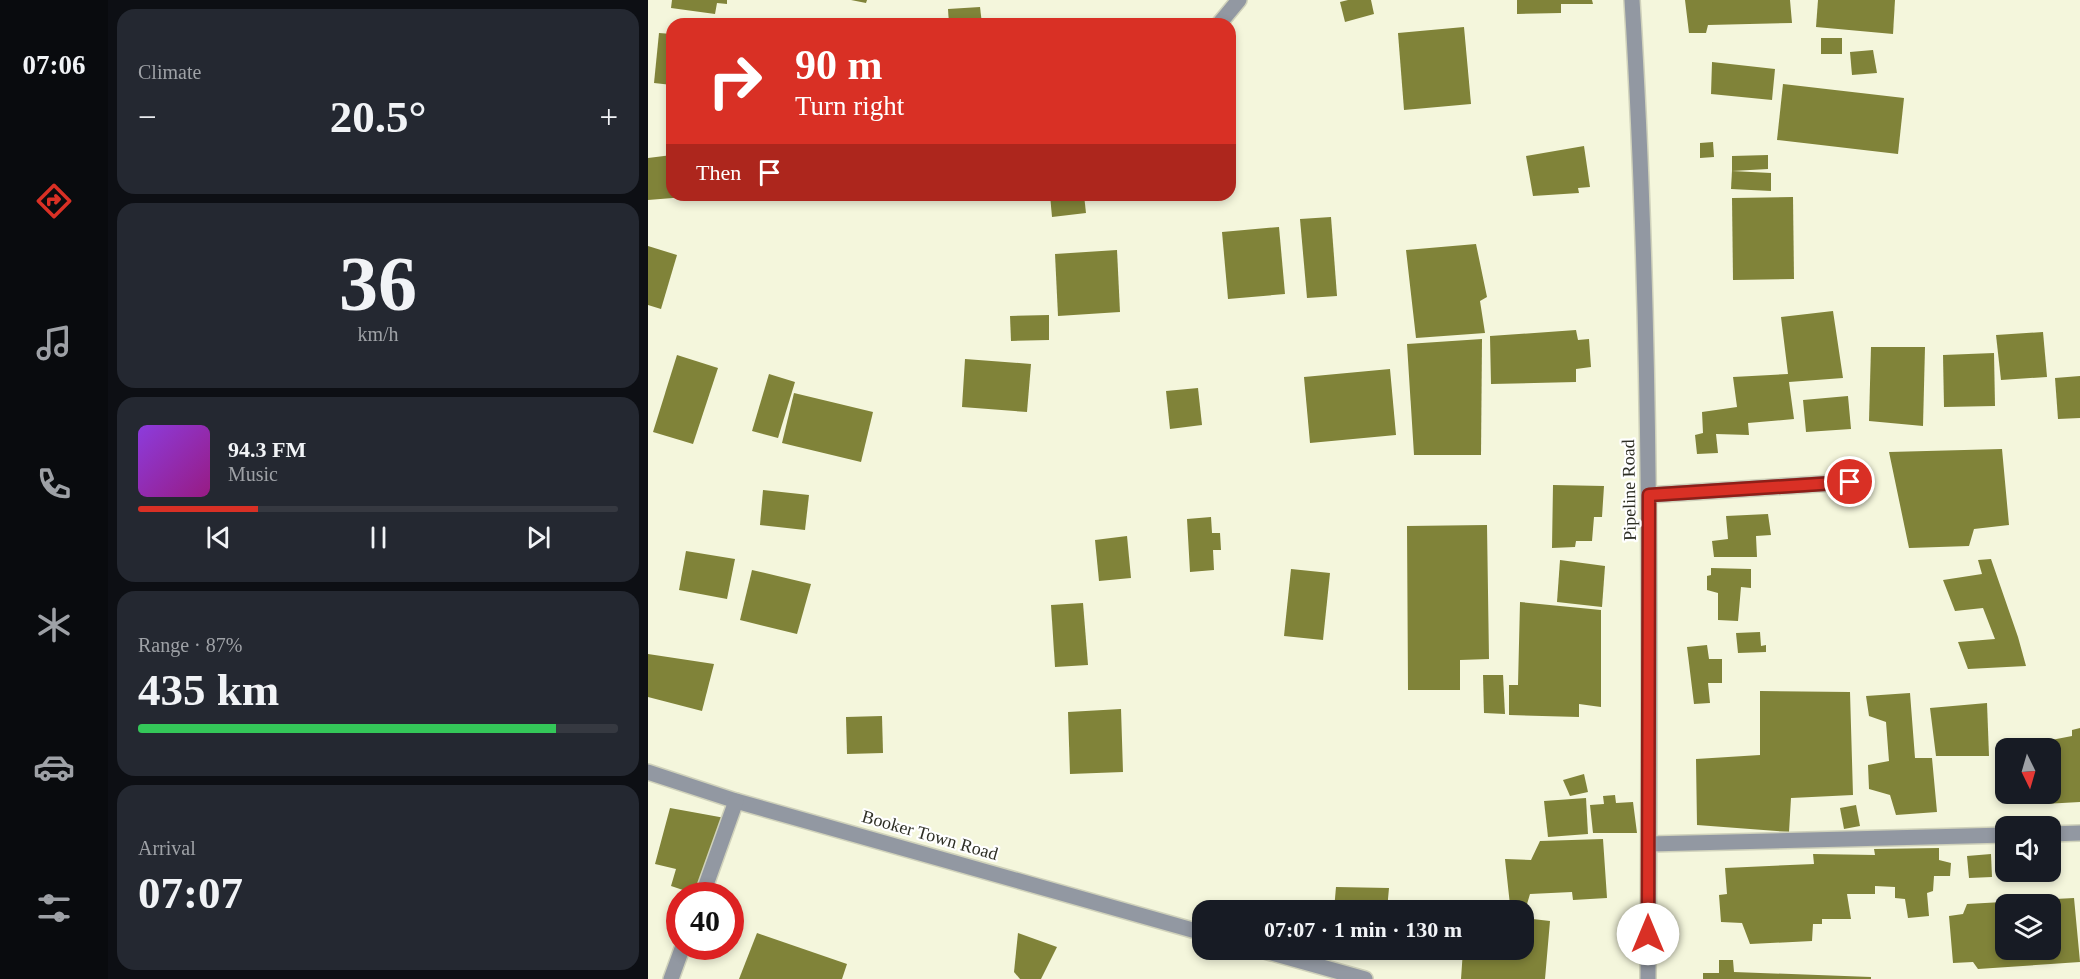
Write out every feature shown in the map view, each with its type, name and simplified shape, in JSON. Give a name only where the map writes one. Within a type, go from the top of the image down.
[{"type":"street","points":[[1224,18],[1239,0]]},
{"type":"street","name":"Pipeline Road","points":[[1632,0],[1639,113],[1649,495],[1648,979]]},
{"type":"street","points":[[1649,495],[1850,482]]},
{"type":"street","name":"Booker Town Road","points":[[648,772],[736,801],[1192,930]]},
{"type":"street","points":[[707,882],[736,801]]},
{"type":"street","points":[[2061,834],[2080,833]]},
{"type":"street","points":[[1649,844],[1995,835]]},
{"type":"street","points":[[672,979],[678,960]]},
{"type":"street","points":[[1297,960],[1365,979]]},
{"type":"building","points":[[672,0],[727,0],[727,4],[717,3],[715,14],[671,8]]},
{"type":"building","points":[[851,0],[867,0],[866,3]]},
{"type":"building","points":[[1371,0],[1374,14],[1345,22],[1340,2]]},
{"type":"building","points":[[1517,0],[1592,0],[1593,4],[1561,4],[1561,13],[1517,14]]},
{"type":"building","points":[[1685,0],[1790,0],[1792,23],[1708,25],[1706,33],[1689,33]]},
{"type":"building","points":[[1818,0],[1895,0],[1893,34],[1816,27]]},
{"type":"building","points":[[980,7],[981,18],[949,18],[948,9]]},
{"type":"building","points":[[1464,27],[1471,104],[1404,110],[1398,33]]},
{"type":"building","points":[[659,33],[666,34],[666,84],[654,83]]},
{"type":"building","points":[[1821,38],[1842,38],[1842,54],[1821,54]]},
{"type":"building","points":[[1873,50],[1877,73],[1852,75],[1850,52]]},
{"type":"building","points":[[1712,62],[1775,69],[1772,100],[1711,94]]},
{"type":"building","points":[[1783,84],[1904,98],[1898,154],[1777,140]]},
{"type":"building","points":[[1713,142],[1714,157],[1700,158],[1700,143]]},
{"type":"building","points":[[1584,146],[1590,187],[1578,188],[1579,193],[1533,196],[1526,156]]},
{"type":"building","points":[[1768,155],[1768,169],[1732,171],[1732,156]]},
{"type":"building","points":[[666,156],[666,199],[648,200],[648,158]]},
{"type":"building","points":[[1732,171],[1771,173],[1771,191],[1731,189]]},
{"type":"building","points":[[1793,197],[1794,279],[1733,280],[1732,198]]},
{"type":"building","points":[[1051,201],[1085,201],[1086,213],[1052,217]]},
{"type":"building","points":[[1331,217],[1337,296],[1307,298],[1300,219]]},
{"type":"building","points":[[1279,227],[1285,294],[1228,299],[1222,232]]},
{"type":"building","points":[[1476,244],[1487,297],[1480,301],[1485,333],[1416,338],[1406,250]]},
{"type":"building","points":[[648,246],[677,255],[661,309],[648,305]]},
{"type":"building","points":[[1117,250],[1120,312],[1058,316],[1055,254]]},
{"type":"building","points":[[1833,311],[1843,378],[1789,382],[1794,419],[1748,423],[1749,435],[1716,434],[1718,453],[1697,454],[1695,435],[1703,433],[1702,412],[1737,407],[1733,377],[1788,374],[1781,317]]},
{"type":"building","points":[[1049,315],[1049,340],[1011,341],[1010,316]]},
{"type":"building","points":[[1576,330],[1578,340],[1589,339],[1591,367],[1576,369],[1576,382],[1491,384],[1490,336]]},
{"type":"building","points":[[2043,332],[2047,377],[2001,380],[1996,335]]},
{"type":"building","points":[[1482,339],[1481,455],[1414,455],[1407,344]]},
{"type":"building","points":[[1871,347],[1925,347],[1923,426],[1869,421]]},
{"type":"building","points":[[1994,353],[1995,406],[1944,407],[1943,355]]},
{"type":"building","points":[[677,355],[718,368],[693,444],[653,432]]},
{"type":"building","points":[[965,359],[1031,364],[1027,412],[962,407]]},
{"type":"building","points":[[1390,369],[1396,435],[1310,443],[1304,377]]},
{"type":"building","points":[[769,374],[795,382],[778,438],[752,431]]},
{"type":"building","points":[[2080,376],[2080,418],[2058,419],[2055,378]]},
{"type":"building","points":[[1198,388],[1202,425],[1170,429],[1166,391]]},
{"type":"building","points":[[794,393],[873,412],[861,462],[782,443]]},
{"type":"building","points":[[1848,396],[1851,429],[1806,432],[1803,400]]},
{"type":"building","points":[[2002,449],[2009,525],[1974,529],[1969,546],[1909,548],[1889,452]]},
{"type":"building","points":[[1553,485],[1604,486],[1602,517],[1594,517],[1592,541],[1576,541],[1575,547],[1552,548]]},
{"type":"building","points":[[763,490],[809,495],[805,530],[760,525]]},
{"type":"building","points":[[1768,514],[1771,535],[1756,536],[1757,557],[1714,557],[1712,541],[1728,539],[1726,516]]},
{"type":"building","points":[[1211,517],[1212,533],[1220,533],[1221,550],[1213,550],[1214,570],[1190,572],[1187,519]]},
{"type":"building","points":[[1487,525],[1489,659],[1460,660],[1460,690],[1408,690],[1407,526]]},
{"type":"building","points":[[1127,536],[1131,578],[1099,581],[1095,540]]},
{"type":"building","points":[[686,551],[735,559],[727,599],[679,590]]},
{"type":"building","points":[[1991,559],[2026,666],[1968,669],[1958,642],[1995,639],[1983,608],[1955,611],[1943,580],[1982,574],[1978,560]]},
{"type":"building","points":[[1560,560],[1605,566],[1602,607],[1557,602]]},
{"type":"building","points":[[1711,568],[1751,569],[1751,588],[1741,587],[1738,621],[1718,620],[1718,593],[1707,590],[1707,576],[1711,575]]},
{"type":"building","points":[[1291,569],[1330,573],[1323,640],[1284,636]]},
{"type":"building","points":[[752,570],[811,584],[797,634],[740,620]]},
{"type":"building","points":[[1520,602],[1601,610],[1601,707],[1579,704],[1579,717],[1509,715],[1509,685],[1518,685]]},
{"type":"building","points":[[1083,603],[1088,665],[1055,667],[1051,605]]},
{"type":"building","points":[[1760,632],[1761,646],[1766,645],[1766,652],[1738,653],[1736,633]]},
{"type":"building","points":[[1707,645],[1709,659],[1722,659],[1722,683],[1708,683],[1710,703],[1694,704],[1687,647]]},
{"type":"building","points":[[648,654],[714,664],[702,711],[648,697]]},
{"type":"building","points":[[1483,675],[1503,675],[1505,714],[1484,713]]},
{"type":"building","points":[[1760,691],[1850,692],[1853,795],[1791,798],[1789,832],[1697,825],[1696,759],[1760,755]]},
{"type":"building","points":[[1910,693],[1915,758],[1932,758],[1937,812],[1896,815],[1890,795],[1869,789],[1868,765],[1889,761],[1886,722],[1869,716],[1866,696]]},
{"type":"building","points":[[1987,703],[1989,756],[1936,756],[1930,708]]},
{"type":"building","points":[[1121,709],[1123,772],[1070,774],[1068,712]]},
{"type":"building","points":[[882,716],[883,753],[847,754],[846,717]]},
{"type":"building","points":[[2080,728],[2080,802],[2061,803],[2061,738],[2072,736],[2072,730]]},
{"type":"building","points":[[1584,774],[1588,792],[1570,796],[1563,780]]},
{"type":"building","points":[[1615,795],[1616,803],[1633,802],[1637,833],[1593,833],[1590,805],[1604,804],[1603,796]]},
{"type":"building","points":[[1586,798],[1588,834],[1548,837],[1544,801]]},
{"type":"building","points":[[1856,805],[1860,826],[1844,829],[1840,808]]},
{"type":"building","points":[[670,808],[725,818],[700,882],[672,882],[676,869],[655,864]]},
{"type":"building","points":[[1603,839],[1607,898],[1573,900],[1572,892],[1530,894],[1528,900],[1509,900],[1505,859],[1531,860],[1540,841]]},
{"type":"building","points":[[1939,848],[1939,860],[1951,863],[1950,876],[1934,876],[1933,891],[1927,893],[1929,916],[1908,918],[1905,899],[1895,898],[1895,887],[1875,886],[1875,894],[1847,894],[1851,919],[1822,919],[1822,924],[1813,924],[1812,941],[1750,944],[1742,923],[1721,922],[1719,895],[1727,894],[1725,868],[1814,864],[1813,854],[1875,855],[1874,849]]},
{"type":"building","points":[[1991,854],[1992,877],[1969,878],[1967,856]]},
{"type":"building","points":[[1336,887],[1389,888],[1388,900],[1335,900]]},
{"type":"building","points":[[2074,898],[2080,962],[1978,969],[1973,962],[1953,963],[1949,916],[1963,914],[1967,904],[1995,902],[1995,960],[2061,960],[2061,899]]},
{"type":"building","points":[[1534,919],[1550,921],[1545,979],[1461,979],[1462,960],[1534,960]]},
{"type":"building","points":[[757,933],[847,964],[842,979],[739,979]]},
{"type":"building","points":[[1018,933],[1057,947],[1041,979],[1020,979],[1014,972]]},
{"type":"building","points":[[1719,960],[1733,960],[1734,972],[1871,977],[1871,979],[1703,979],[1703,973],[1719,973]]},
{"type":"route","points":[[1648,934],[1649,495],[1850,482]]}]
